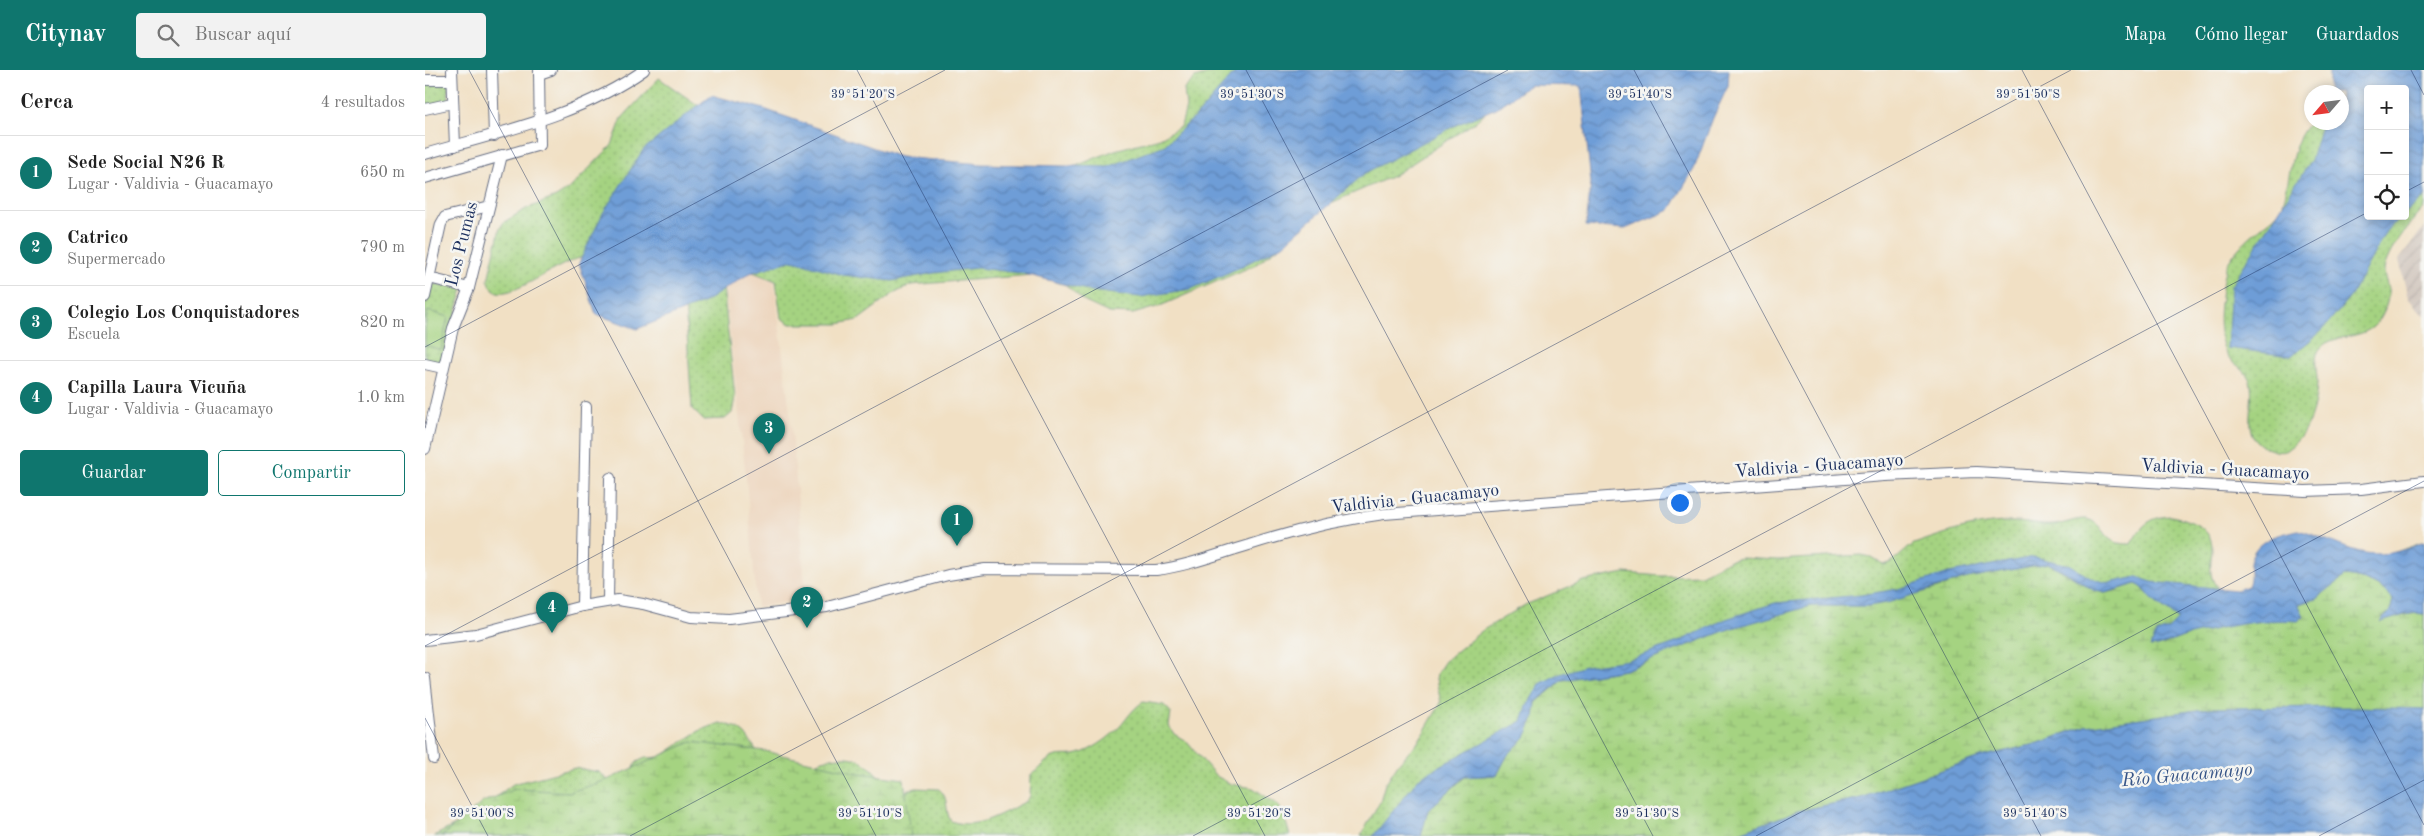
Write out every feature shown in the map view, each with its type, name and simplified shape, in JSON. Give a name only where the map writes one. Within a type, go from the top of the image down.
[{"type":"street","points":[[492,70],[494,136]]},
{"type":"street","points":[[425,178],[540,145],[539,72],[551,70]]},
{"type":"street","points":[[425,154],[494,136],[539,121],[590,100],[631,80],[644,70]]},
{"type":"street","points":[[425,80],[452,75],[455,146]]},
{"type":"street","points":[[425,109],[452,103]]},
{"type":"street","name":"Los Pumas","points":[[425,449],[453,328],[469,288],[502,155]]},
{"type":"street","points":[[425,297],[441,224],[445,217],[489,206]]},
{"type":"street","points":[[429,278],[469,288]]},
{"type":"street","points":[[425,364],[443,368]]},
{"type":"street","points":[[582,606],[585,407]]},
{"type":"street","name":"Valdivia - Guacamayo","points":[[425,640],[493,630],[582,606],[608,601],[626,600],[700,618],[739,619],[827,607],[881,595],[948,575],[985,569],[1011,567],[1143,571],[1168,568],[1292,532],[1355,518],[1885,476],[1977,472],[2305,491],[2361,489],[2424,481]]},
{"type":"street","points":[[608,601],[610,478]]},
{"type":"street","points":[[425,678],[434,760]]},
{"type":"shaded area","points":[[2424,227],[2424,316],[2408,298],[2399,260]]},
{"type":"shaded area","points":[[723,270],[773,272],[792,431],[806,599],[757,607],[746,478]]},
{"type":"green space","points":[[1221,70],[1545,70],[1511,88],[1475,122],[1393,176],[1315,210],[1302,219],[1291,238],[1255,265],[1160,306],[1133,314],[1109,313],[1085,302],[1066,285],[1032,275],[911,285],[893,294],[858,320],[838,324],[790,324],[781,318],[776,281],[745,269],[721,268],[735,397],[732,413],[725,419],[703,420],[692,409],[684,289],[624,264],[595,255],[569,262],[529,283],[506,292],[497,292],[491,287],[488,280],[500,228],[504,222],[526,209],[556,197],[570,188],[612,145],[622,118],[659,78],[706,111],[903,196],[1012,182],[1076,166],[1115,150],[1160,138],[1181,126],[1186,107],[1184,89],[1195,78]]},
{"type":"green space","points":[[2424,70],[2424,207],[2400,237],[2389,255],[2384,271],[2388,298],[2381,317],[2376,324],[2362,333],[2330,341],[2319,350],[2316,361],[2317,389],[2311,417],[2302,435],[2296,442],[2281,452],[2261,445],[2254,438],[2250,421],[2251,391],[2249,377],[2226,354],[2220,333],[2220,304],[2224,275],[2229,261],[2251,236],[2273,218],[2282,206],[2294,151],[2304,131],[2349,130],[2349,90],[2364,86],[2364,220],[2409,220],[2409,85],[2367,85]]},
{"type":"green space","points":[[425,82],[448,83],[449,101],[425,107]]},
{"type":"green space","points":[[430,283],[463,289],[442,360],[437,362],[425,359],[425,306]]},
{"type":"green space","points":[[428,311],[448,317],[441,350],[425,345],[425,327]]},
{"type":"green space","points":[[2171,516],[2191,522],[2208,534],[2212,547],[2211,574],[2215,585],[2223,595],[2337,558],[2390,554],[2424,542],[2424,721],[1756,836],[1361,836],[1380,801],[1385,784],[1398,764],[1418,742],[1441,703],[1436,679],[1437,673],[1445,661],[1483,630],[1525,605],[1583,581],[1625,573],[1661,576],[1701,575],[1730,560],[1741,558],[1778,560],[1862,555],[1871,557],[1884,565],[1896,559],[1914,544],[1963,528],[2001,522],[2053,525],[2086,519],[2095,523],[2114,542],[2131,544],[2138,532],[2146,524],[2157,518]]},
{"type":"green space","points":[[2048,563],[2100,592],[2105,593],[2136,584],[2142,587],[2154,601],[2178,619],[2168,629],[2157,633],[2163,646],[2189,635],[2216,628],[2304,616],[2298,604],[2316,599],[2345,576],[2359,578],[2378,586],[2393,600],[2390,612],[2382,617],[2424,614],[2424,709],[2211,708],[2086,726],[2036,744],[1980,757],[1861,798],[1798,811],[1729,836],[1421,836],[1428,810],[1465,777],[1497,775],[1507,756],[1525,737],[1534,718],[1536,703],[1562,680],[1625,670],[1729,629],[1810,606],[1868,606],[1932,590],[1967,578]]},
{"type":"green space","points":[[1143,702],[1164,705],[1168,709],[1171,713],[1169,726],[1174,734],[1186,741],[1216,776],[1231,784],[1253,788],[1277,804],[1283,812],[1290,836],[434,836],[490,807],[497,796],[513,784],[575,768],[599,772],[610,782],[628,777],[637,762],[645,758],[660,757],[699,731],[720,723],[736,727],[745,734],[757,751],[803,768],[832,758],[849,757],[867,765],[897,794],[916,788],[939,789],[945,796],[951,821],[971,824],[1000,815],[1027,801],[1030,796],[1031,775],[1046,762],[1057,756],[1079,754],[1099,744],[1116,731],[1134,709]]},
{"type":"green space","points":[[691,742],[765,751],[859,773],[904,779],[911,836],[442,836],[483,802],[515,789],[570,792],[607,780]]},
{"type":"water","points":[[1237,70],[1729,70],[1728,86],[1713,118],[1694,169],[1670,210],[1625,229],[1586,226],[1591,183],[1581,86],[1530,85],[1496,108],[1458,124],[1365,173],[1283,245],[1191,289],[1140,297],[1091,291],[1021,273],[977,268],[934,273],[892,281],[843,275],[793,260],[750,273],[705,302],[637,329],[596,314],[579,263],[603,213],[643,150],[711,95],[764,109],[900,157],[982,164],[1108,167],[1165,145],[1199,113]]},
{"type":"water","points":[[2329,70],[2424,70],[2424,197],[2409,210],[2409,85],[2364,85],[2364,220],[2398,220],[2386,231],[2351,296],[2323,330],[2291,356],[2227,348],[2231,286],[2311,160],[2320,130],[2349,130],[2349,85],[2329,85]]},
{"type":"water","points":[[2298,530],[2346,548],[2373,554],[2404,550],[2424,542],[2424,614],[2407,614],[2380,622],[2390,612],[2393,600],[2389,594],[2372,583],[2359,578],[2345,576],[2316,599],[2298,604],[2304,616],[2298,621],[2284,620],[2242,624],[2186,636],[2150,647],[2157,633],[2168,629],[2178,619],[2154,601],[2142,588],[2136,584],[2105,593],[2093,590],[2066,572],[2048,563],[1967,578],[1887,603],[1868,606],[1810,606],[1729,629],[1625,670],[1562,680],[1536,702],[1534,718],[1525,737],[1507,756],[1497,775],[1464,777],[1428,810],[1421,836],[1373,836],[1420,777],[1522,721],[1527,706],[1540,684],[1557,675],[1585,666],[1628,660],[1678,642],[1726,619],[1775,603],[1861,595],[1898,589],[1949,573],[2034,557],[2070,565],[2092,579],[2109,583],[2137,577],[2152,582],[2236,590],[2248,586],[2250,563],[2256,548],[2275,536]]},
{"type":"water","name":"Río Guacamayo","points":[[2355,707],[2424,709],[2424,836],[1729,836],[1798,811],[1861,798],[1980,757],[2036,744],[2086,726],[2211,708]]},
{"type":"place","name":"Colegio Los Conquistadores","points":[[769,454]]},
{"type":"place","name":"Sede Social N26 R","points":[[957,546]]},
{"type":"place","name":"Catrico","points":[[807,628]]},
{"type":"place","name":"Capilla Laura Vicuña","points":[[552,633]]}]
